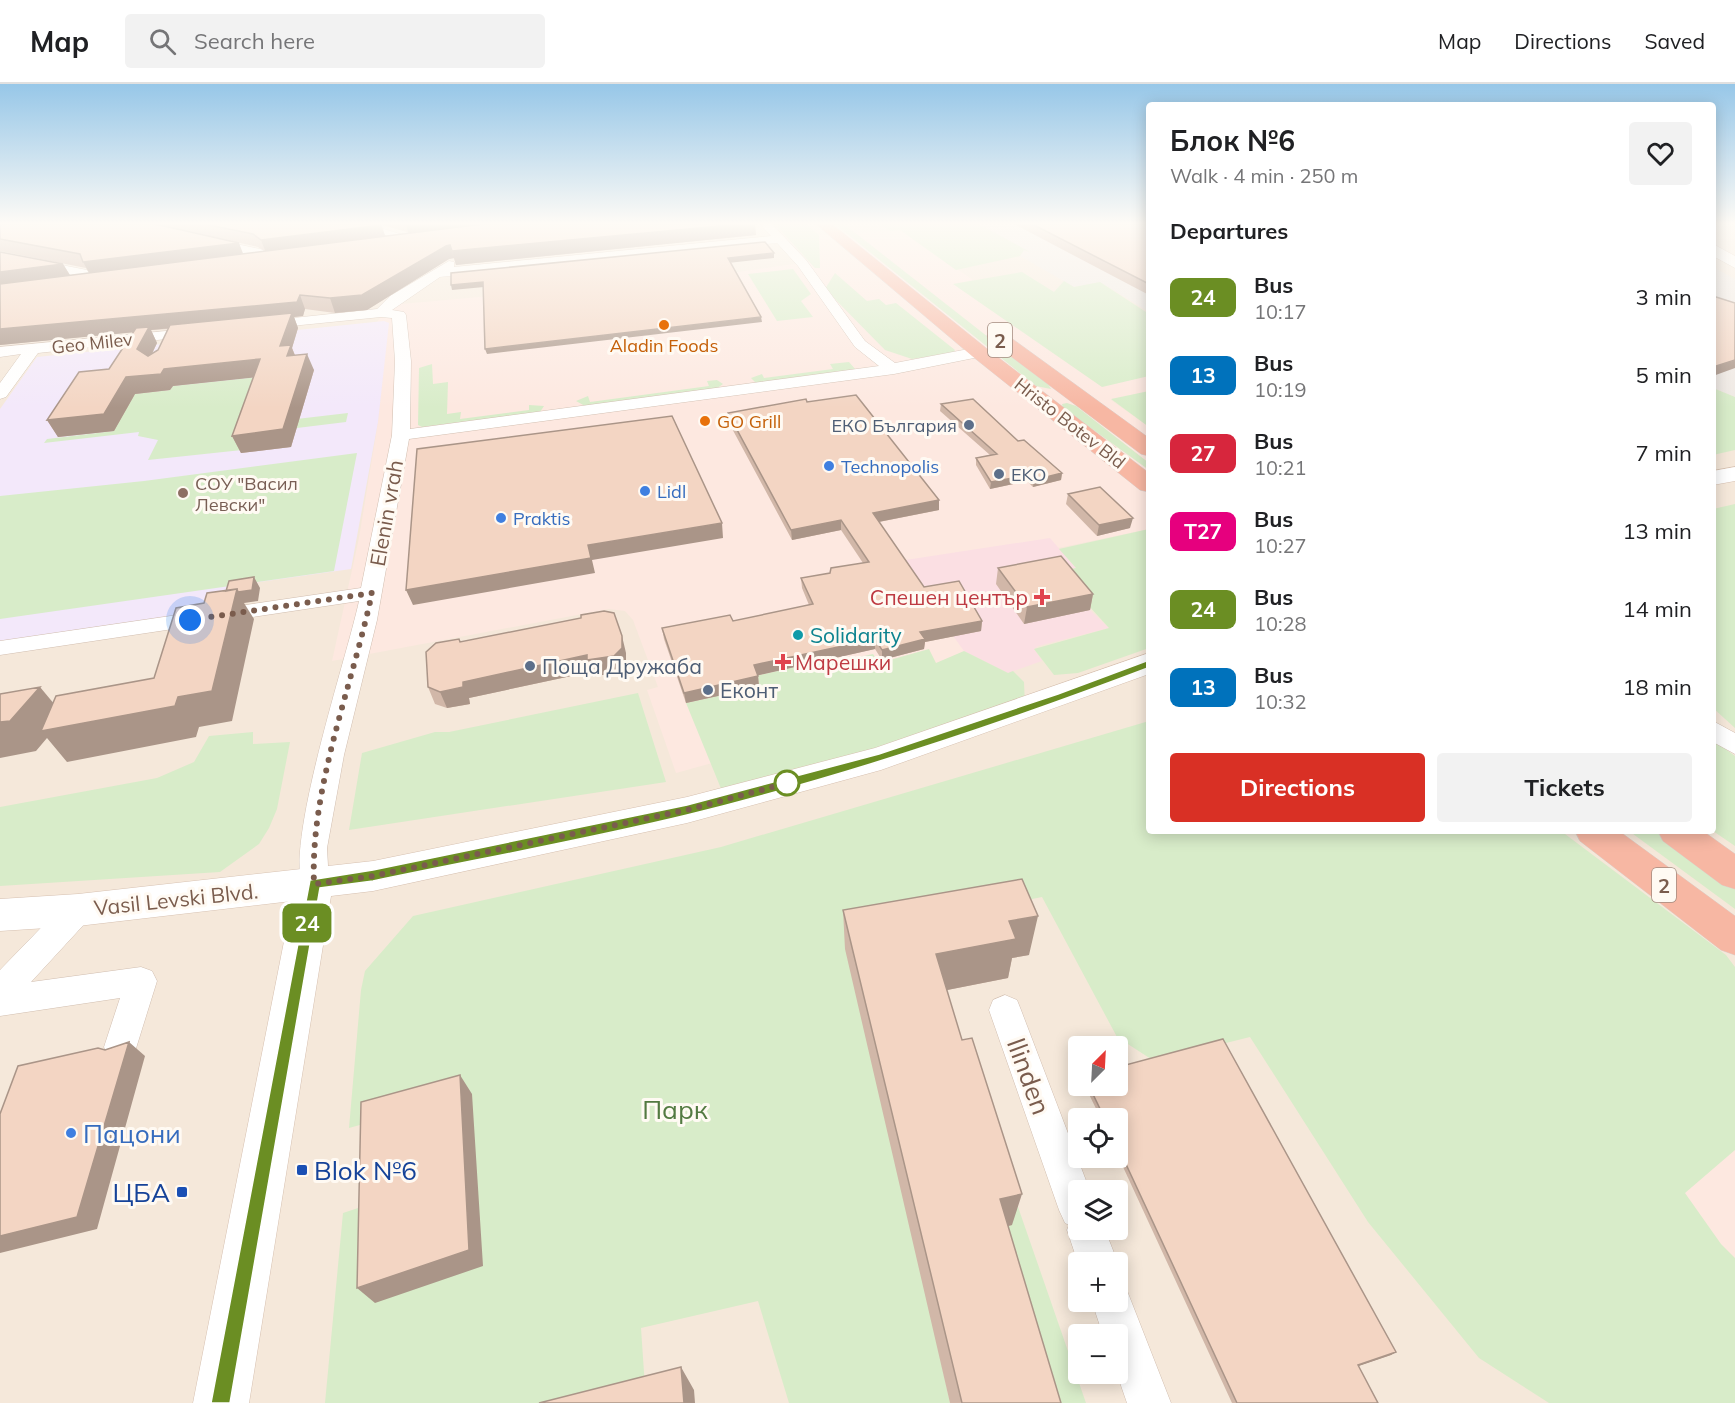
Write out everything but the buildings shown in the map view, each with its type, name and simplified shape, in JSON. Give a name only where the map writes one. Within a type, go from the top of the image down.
[{"type":"highway","name":"Hristo Botev Bld","points":[[898,286],[1146,483]]},
{"type":"highway","name":"Hristo Botev Bld","points":[[978,322],[1146,447]]},
{"type":"highway","points":[[1034,395],[1066,389]]},
{"type":"highway","name":"2","points":[[1597,834],[1735,938]]},
{"type":"highway","name":"2","points":[[1680,834],[1735,874]]},
{"type":"main road","points":[[1716,477],[1735,474]]},
{"type":"main road","name":"Vasil Levski Blvd.","points":[[0,915],[78,910],[373,876],[687,810],[881,758],[1062,696],[1146,664]]},
{"type":"main road","points":[[220,1403],[314,884]]},
{"type":"street","points":[[240,328],[390,314],[395,299],[416,286]]},
{"type":"street","points":[[818,286],[860,344],[894,369]]},
{"type":"street","name":"Elenin vrah","points":[[314,884],[315,836],[331,755],[372,593],[400,435],[403,361],[390,314]]},
{"type":"street","name":"Geo Milev","points":[[0,352],[218,330]]},
{"type":"street","points":[[163,353],[172,334]]},
{"type":"street","points":[[0,394],[33,349]]},
{"type":"street","points":[[400,435],[894,369],[979,352]]},
{"type":"street","points":[[731,372],[739,391]]},
{"type":"street","points":[[556,395],[558,414]]},
{"type":"street","points":[[0,648],[372,593]]},
{"type":"street","points":[[1716,732],[1735,745]]},
{"type":"street","points":[[0,988],[24,970],[78,910]]},
{"type":"street","points":[[0,1000],[141,981],[121,1047]]},
{"type":"street","name":"Ilinden","points":[[1005,1010],[1068,1183]]},
{"type":"street","points":[[1116,1312],[1149,1403]]},
{"type":"shaded area","points":[[0,286],[1146,286],[1146,834],[1716,834],[1716,286],[1735,286],[1735,1403],[0,1403]]},
{"type":"shaded area","points":[[607,286],[957,286],[1146,377],[1146,392],[1111,400],[1146,425],[1146,530],[1044,551],[929,597],[991,686],[676,773],[647,690],[658,687],[633,620],[625,611],[609,609],[332,661],[359,538],[378,422],[387,336],[384,321],[377,322],[390,305]]},
{"type":"shaded area","points":[[1106,286],[1146,286],[1146,310]]},
{"type":"shaded area","points":[[1716,286],[1735,286],[1735,397],[1716,389]]},
{"type":"shaded area","name":"СОУ \"Васил Левски\"","points":[[384,321],[389,323],[378,422],[351,569],[230,586],[222,610],[0,642],[0,409],[37,357]]},
{"type":"shaded area","points":[[1050,538],[1076,568],[1059,571],[1090,610],[1109,628],[1038,646],[1034,649],[1042,661],[1008,673],[964,651],[899,561]]},
{"type":"shaded area","points":[[1735,1100],[1735,1403],[1662,1157]]},
{"type":"green space","points":[[755,286],[805,286],[811,294],[801,301],[813,317],[777,321]]},
{"type":"green space","points":[[827,286],[849,286],[867,301],[879,299],[886,305],[896,303],[955,350],[953,353],[912,359],[885,350],[825,289]]},
{"type":"green space","points":[[911,286],[922,286],[1048,384],[1051,389],[1036,386]]},
{"type":"green space","points":[[955,286],[1044,286],[1054,292],[1060,286],[1105,286],[1146,312],[1146,377],[1102,387]]},
{"type":"green space","points":[[849,362],[856,370],[764,383],[756,383],[751,378],[762,374],[764,378],[833,369],[830,364]]},
{"type":"green space","points":[[432,364],[433,384],[448,382],[447,414],[461,412],[460,419],[529,410],[529,405],[544,406],[540,412],[422,427],[418,425],[419,368]]},
{"type":"green space","points":[[268,376],[271,422],[348,413],[346,422],[248,434],[242,450],[148,460],[158,440],[138,436],[139,432],[44,443],[47,439],[114,431],[115,396],[170,390],[173,386]]},
{"type":"green space","points":[[717,380],[723,384],[716,389],[585,406],[576,401],[588,396],[590,402],[709,386],[707,381]]},
{"type":"green space","points":[[1716,389],[1735,397],[1735,450],[1716,454]]},
{"type":"green space","points":[[1146,392],[1146,425],[1111,399]]},
{"type":"green space","points":[[1062,404],[1076,406],[1146,461],[1146,468],[1063,408]]},
{"type":"green space","points":[[357,453],[334,571],[0,619],[0,496],[144,481]]},
{"type":"green space","points":[[1735,504],[1735,728],[1716,711],[1716,508]]},
{"type":"green space","points":[[1146,530],[1146,649],[1078,673],[1054,675],[1034,649],[1109,628],[1058,572],[1076,568],[1059,549]]},
{"type":"green space","points":[[929,649],[936,663],[964,651],[1008,673],[1013,671],[1024,682],[1025,706],[880,753],[722,791],[686,703],[759,687],[755,676],[835,658],[838,662],[873,654],[879,663]]},
{"type":"green space","points":[[638,693],[666,782],[349,830],[362,753],[435,732],[449,732]]},
{"type":"green space","name":"Парк","points":[[1146,722],[1146,834],[1565,834],[1726,955],[1735,967],[1735,1150],[1685,1193],[1721,1244],[1735,1258],[1735,1403],[1549,1403],[1479,1358],[1368,1222],[1250,1037],[1154,1061],[1128,1044],[1128,1036],[1116,1036],[1042,897],[849,936],[950,1403],[789,1403],[758,1301],[641,1328],[646,1402],[325,1403],[343,1213],[376,1202],[472,1094],[349,1128],[361,990],[365,971],[413,916],[721,847]]},
{"type":"green space","points":[[253,732],[253,744],[290,742],[277,809],[259,844],[220,872],[0,886],[0,807],[157,778],[194,762],[209,736]]},
{"type":"green space","points":[[1716,742],[1735,756],[1735,846],[1716,833]]},
{"type":"green space","points":[[1633,834],[1659,834],[1735,888],[1735,909]]},
{"type":"green space","points":[[1017,1204],[1068,1351],[1068,1384],[1079,1384],[1086,1403],[1042,1403],[992,1230]]},
{"type":"bus line","name":"24","points":[[220,1403],[314,884],[373,876],[687,810],[881,758],[1062,696],[1146,664]]},
{"type":"place","name":"Aladin Foods","points":[[664,325]]},
{"type":"place","name":"GO Grill","points":[[705,421]]},
{"type":"place","name":"ЕКО България","points":[[969,425]]},
{"type":"place","name":"Technopolis","points":[[829,466]]},
{"type":"place","name":"EKO","points":[[999,474]]},
{"type":"place","name":"Lidl","points":[[645,491]]},
{"type":"place","name":"СОУ \"Васил Левски\"","points":[[183,493]]},
{"type":"place","name":"Praktis","points":[[501,518]]},
{"type":"place","name":"Спешен център","points":[[1042,597]]},
{"type":"place","name":"Solidarity","points":[[798,635]]},
{"type":"place","name":"Марешки","points":[[783,662]]},
{"type":"place","name":"Поща Дружаба","points":[[530,666]]},
{"type":"place","name":"Еконт","points":[[708,690]]},
{"type":"place","name":"Пацони","points":[[71,1133]]},
{"type":"place","name":"Blok №6","points":[[302,1170]]},
{"type":"place","name":"ЦБА","points":[[182,1192]]},
{"type":"route","points":[[190,620],[372,593],[331,755],[313,848],[314,884],[373,876],[687,810],[795,781],[787,783]]}]
